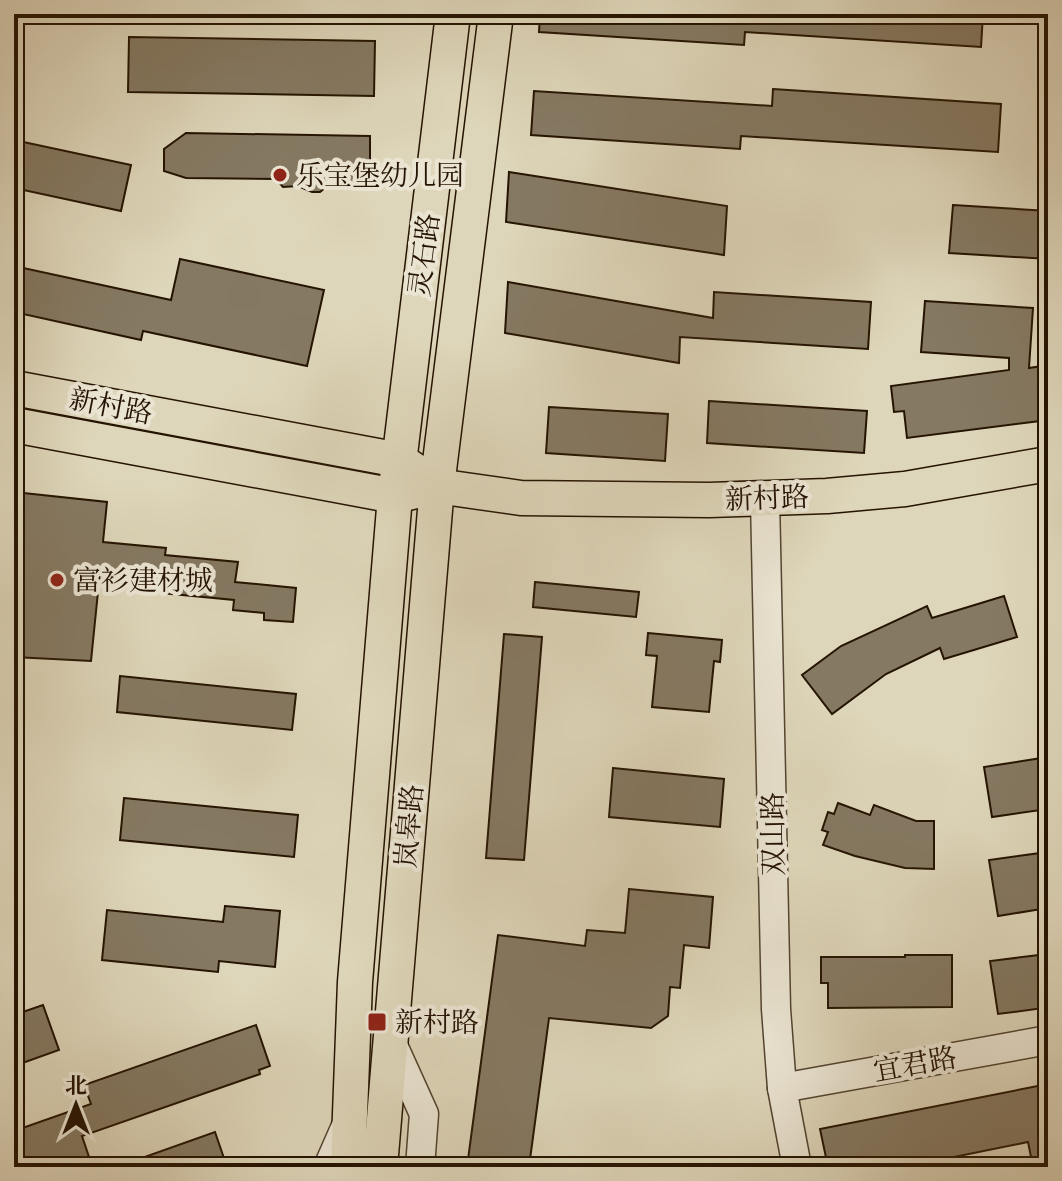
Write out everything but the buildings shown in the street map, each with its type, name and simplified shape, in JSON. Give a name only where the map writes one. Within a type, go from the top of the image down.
[{"type":"main road","name":"灵石路","points":[[395,496],[453,14]]},
{"type":"main road","name":"灵石路","points":[[437,486],[496,14]]},
{"type":"main road","name":"新村路","points":[[14,388],[399,460],[437,486]]},
{"type":"main road","name":"新村路","points":[[14,425],[395,496],[437,486],[521,498],[765,499],[905,489],[1048,464]]},
{"type":"main road","name":"岚皋路","points":[[380,1167],[437,486]]},
{"type":"main road","name":"岚皋路","points":[[348,1167],[355,982],[395,496]]},
{"type":"street","name":"双山路","points":[[765,499],[776,1009],[782,1088],[797,1167]]},
{"type":"street","name":"宜君路","points":[[782,1088],[1048,1040]]},
{"type":"street","points":[[391,1041],[424,1114],[420,1167]]},
{"type":"street","points":[[328,1167],[350,1118]]},
{"type":"place","name":"乐宝堡幼儿园","points":[[280,175]]},
{"type":"place","name":"富衫建材城","points":[[57,580]]},
{"type":"place","name":"新村路","points":[[377,1022]]}]
